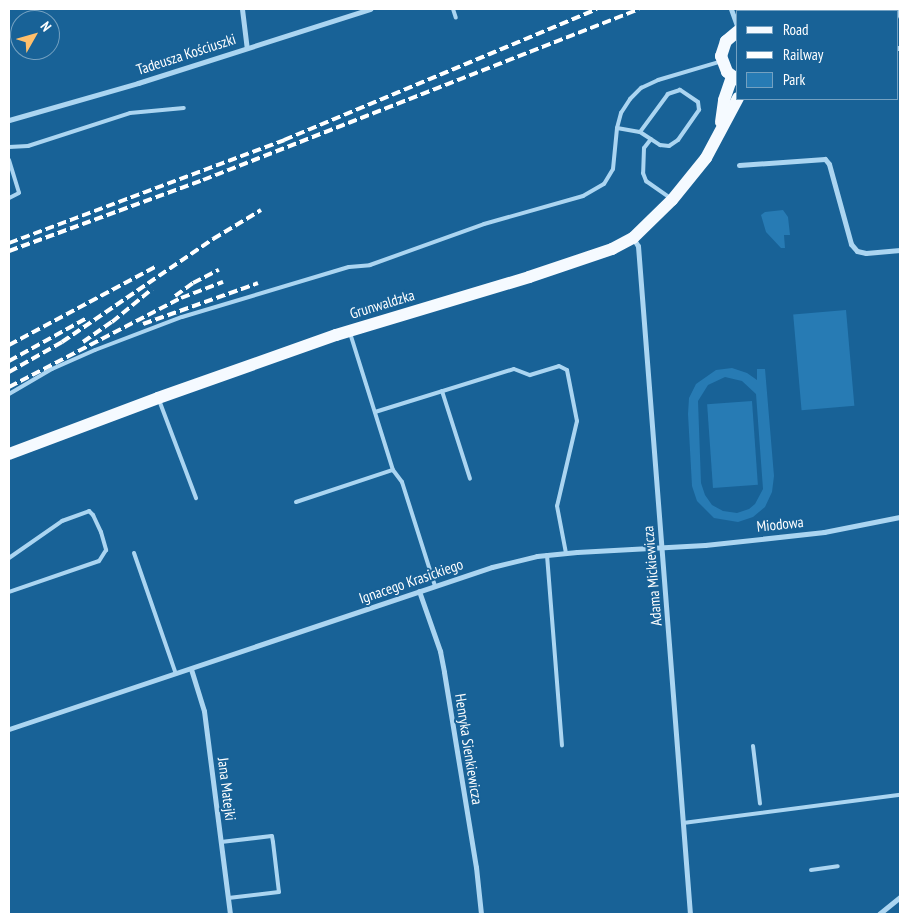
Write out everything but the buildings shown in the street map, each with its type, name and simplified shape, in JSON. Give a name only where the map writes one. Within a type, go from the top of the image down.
[{"type":"main road","points":[[735,78],[722,61],[723,45],[729,36],[736,31]]},
{"type":"main road","name":"Grunwaldzka","points":[[720,127],[724,100],[735,78]]},
{"type":"main road","name":"Grunwaldzka","points":[[9,454],[158,398],[349,331],[595,256],[632,238],[672,200],[706,158],[720,127],[737,100]]},
{"type":"street","points":[[242,9],[247,46]]},
{"type":"street","name":"Tadeusza Kościuszki","points":[[9,120],[138,82],[247,46],[370,9]]},
{"type":"street","points":[[731,9],[736,24]]},
{"type":"street","points":[[899,9],[900,16]]},
{"type":"street","points":[[739,165],[825,159],[829,164],[851,244],[857,251],[866,253],[900,250]]},
{"type":"street","name":"Adama Mickiewicza","points":[[632,238],[638,246],[690,914]]},
{"type":"street","name":"Miodowa","points":[[661,547],[705,545],[824,532],[900,517]]},
{"type":"street","name":"Ignacego Krasickiego","points":[[9,729],[492,567],[547,555],[661,547]]},
{"type":"street","name":"Henryka Sienkiewicza","points":[[419,591],[440,651],[476,867],[481,914]]},
{"type":"street","name":"Jana Matejki","points":[[191,669],[204,711],[230,914]]},
{"type":"street","points":[[879,914],[900,896]]},
{"type":"lane","points":[[453,9],[456,18]]},
{"type":"lane","points":[[9,394],[52,369],[95,350],[182,317],[350,268],[370,265],[527,210],[583,196],[604,184],[613,169],[616,128],[620,113],[641,88],[658,80],[722,61]]},
{"type":"lane","points":[[616,128],[640,132],[660,145],[669,146],[678,140],[699,110],[698,102],[680,90],[668,94],[640,132]]},
{"type":"lane","points":[[9,147],[28,146],[130,113],[184,108]]},
{"type":"lane","points":[[651,139],[644,148],[643,173],[646,181],[672,200]]},
{"type":"lane","points":[[9,160],[19,193],[9,198]]},
{"type":"lane","points":[[349,331],[393,470],[402,482],[435,586]]},
{"type":"lane","points":[[376,412],[514,368],[530,375],[559,366],[566,370],[578,421],[557,506],[566,553]]},
{"type":"lane","points":[[442,391],[470,479]]},
{"type":"lane","points":[[158,398],[196,498]]},
{"type":"lane","points":[[296,502],[393,470]]},
{"type":"lane","points":[[9,558],[62,521],[89,512],[93,515],[101,532],[106,550],[99,560],[9,592]]},
{"type":"lane","points":[[134,553],[176,674]]},
{"type":"lane","points":[[547,555],[562,745]]},
{"type":"lane","points":[[753,746],[760,804]]},
{"type":"lane","points":[[683,823],[900,795]]},
{"type":"lane","points":[[221,842],[272,836],[273,842],[279,892],[228,898]]},
{"type":"lane","points":[[811,870],[838,866]]},
{"type":"green space","points":[[783,210],[788,217],[790,235],[784,235],[785,248],[781,248],[766,232],[761,215],[765,212]]},
{"type":"green space","points":[[846,310],[854,406],[802,410],[793,315]]},
{"type":"green space","points":[[732,368],[747,373],[757,380],[757,369],[765,369],[774,476],[772,492],[765,507],[753,517],[738,522],[714,518],[697,501],[692,486],[688,414],[689,398],[696,384],[716,370]],"holes":[[[725,377],[742,381],[756,394],[763,489],[755,504],[749,509],[737,513],[723,511],[712,505],[705,495],[701,483],[698,401],[708,385]]]},
{"type":"green space","points":[[752,401],[758,485],[713,488],[707,404]]},
{"type":"railway","points":[[9,243],[284,140],[597,9]]},
{"type":"railway","points":[[9,251],[203,180],[639,9]]},
{"type":"railway","points":[[9,372],[62,342],[213,239],[261,210]]},
{"type":"railway","points":[[9,345],[155,267]]},
{"type":"railway","points":[[175,296],[193,283],[219,270]]},
{"type":"railway","points":[[9,387],[181,298],[223,282]]},
{"type":"railway","points":[[143,324],[258,283]]},
{"type":"railway","points":[[83,342],[112,322],[152,289]]},
{"type":"railway","points":[[9,361],[87,318]]}]
